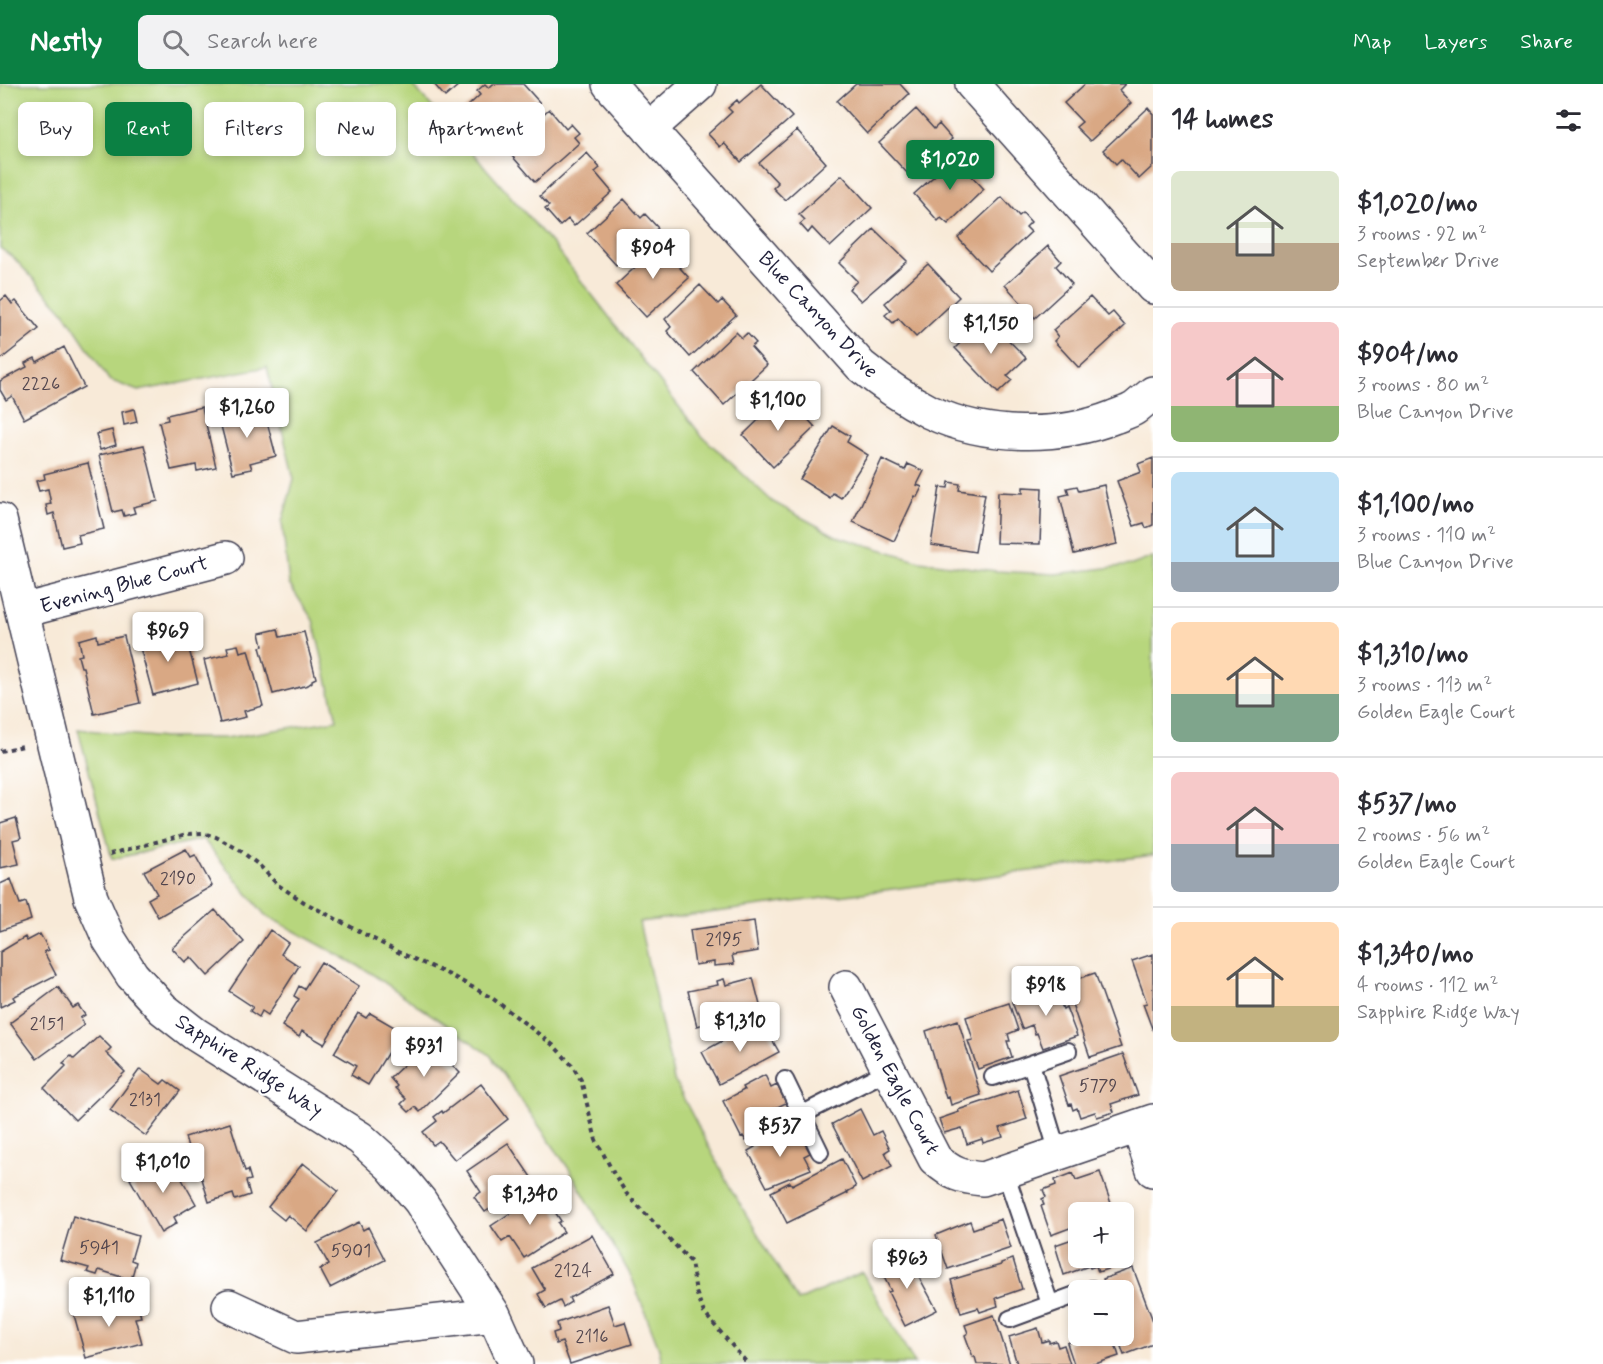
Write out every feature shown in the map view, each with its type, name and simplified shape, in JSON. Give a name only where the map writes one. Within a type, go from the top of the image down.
[{"type":"street","name":"Blue Canyon Drive","points":[[609,84],[861,366],[895,393],[932,413],[973,426],[1015,432],[1062,431],[1103,421],[1134,409],[1153,393]]},
{"type":"street","points":[[649,129],[700,84]]},
{"type":"street","points":[[972,84],[1153,286]]},
{"type":"street","name":"Sapphire Ridge Way","points":[[0,520],[91,898],[109,939],[132,975],[163,1008],[195,1034],[360,1138],[392,1166],[420,1201],[494,1315],[516,1364]]},
{"type":"street","name":"Evening Blue Court","points":[[22,611],[226,558]]},
{"type":"street","name":"Golden Eagle Court","points":[[846,987],[934,1159],[948,1171],[964,1178],[983,1179],[1005,1172]]},
{"type":"street","points":[[1005,1172],[1146,1124],[1153,1170]]},
{"type":"street","points":[[229,1306],[296,1337],[494,1315]]},
{"type":"lane","points":[[993,1077],[1068,1051]]},
{"type":"lane","points":[[1031,1064],[1058,1153]]},
{"type":"lane","points":[[801,1115],[889,1071]]},
{"type":"lane","points":[[785,1080],[819,1152]]},
{"type":"lane","points":[[1005,1172],[1050,1304]]},
{"type":"lane","points":[[1010,1319],[1068,1298]]},
{"type":"path","points":[[84,865],[106,856],[187,834],[203,833],[216,837],[238,849],[259,865],[278,885],[304,902],[398,952],[452,975],[492,998],[554,1045],[572,1065],[581,1080],[596,1140],[613,1172],[626,1193],[691,1262],[696,1292],[704,1313],[747,1364]]},
{"type":"green space","points":[[0,84],[412,84],[428,102],[408,102],[408,156],[475,156],[554,246],[701,435],[773,502],[836,536],[920,561],[996,571],[1055,574],[1132,565],[1153,557],[1153,855],[639,922],[674,1080],[732,1191],[798,1301],[862,1272],[915,1364],[662,1364],[659,1348],[631,1276],[569,1169],[490,1055],[366,970],[265,915],[203,839],[112,859],[78,729],[164,738],[226,738],[337,720],[313,620],[289,584],[282,522],[294,479],[267,367],[138,391],[109,380],[64,312],[14,258],[0,248]]},
{"type":"building","points":[[434,84],[460,84],[445,97]]},
{"type":"building","points":[[485,84],[489,88],[493,84],[523,84],[539,102],[472,102],[480,95],[477,91]]},
{"type":"building","points":[[761,84],[792,117],[741,162],[724,143],[720,147],[708,134],[732,112],[728,108],[737,100],[739,103]]},
{"type":"building","points":[[856,84],[900,84],[909,94],[867,134],[837,101]]},
{"type":"building","points":[[1085,84],[1125,84],[1119,90],[1131,103],[1090,141],[1076,127],[1082,122],[1064,103]]},
{"type":"building","points":[[1148,108],[1153,114],[1153,166],[1139,179],[1121,159],[1116,164],[1103,150]]},
{"type":"building","points":[[549,109],[566,129],[571,124],[579,133],[574,137],[579,143],[535,182],[512,156],[545,156],[545,113]]},
{"type":"building","points":[[916,109],[934,129],[939,124],[952,139],[910,176],[879,143]]},
{"type":"building","points":[[797,130],[826,163],[785,200],[773,188],[778,183],[759,163]]},
{"type":"building","points":[[587,153],[600,168],[595,172],[612,192],[574,226],[568,219],[560,226],[545,209],[549,206],[540,196]]},
{"type":"building","points":[[959,154],[973,169],[968,172],[984,189],[948,224],[941,218],[938,221],[914,194]]},
{"type":"building","points":[[842,175],[872,208],[830,247],[812,228],[808,233],[800,224],[805,220],[799,214]]},
{"type":"building","points":[[1002,197],[1019,216],[1023,213],[1031,222],[1026,227],[1031,232],[989,271],[958,238]]},
{"type":"building","points":[[624,199],[641,218],[645,214],[658,228],[616,265],[587,233]]},
{"type":"building","points":[[874,229],[907,261],[861,301],[849,289],[857,281],[839,263]]},
{"type":"building","points":[[659,245],[665,251],[669,246],[677,256],[673,260],[689,278],[646,317],[616,285]]},
{"type":"building","points":[[1048,246],[1061,261],[1056,266],[1072,284],[1035,318],[1005,285]]},
{"type":"building","points":[[928,264],[959,297],[916,337],[898,318],[893,323],[885,315],[891,310],[885,303]]},
{"type":"building","points":[[700,285],[718,304],[722,300],[736,315],[690,357],[667,331],[671,327],[665,319]]},
{"type":"building","points":[[6,296],[12,304],[16,301],[39,329],[0,360],[0,301]]},
{"type":"building","points":[[1090,297],[1108,316],[1113,312],[1125,326],[1079,368],[1054,341],[1058,337],[1053,330]]},
{"type":"building","points":[[991,322],[1026,358],[1007,376],[1012,380],[998,393],[955,348],[981,323],[985,327]]},
{"type":"building","points":[[736,332],[742,338],[747,333],[756,343],[751,347],[767,365],[724,405],[694,372]]},
{"type":"building","points":[[64,347],[84,387],[24,419],[12,396],[6,400],[0,390],[0,381],[27,367],[25,363],[35,358],[37,362]]},
{"type":"building","points":[[780,399],[797,417],[802,413],[815,427],[773,467],[743,435]]},
{"type":"building","points":[[202,407],[216,467],[197,471],[196,465],[171,470],[159,422],[168,420],[167,415]]},
{"type":"building","points":[[263,407],[276,456],[250,463],[252,469],[233,473],[219,418]]},
{"type":"building","points":[[134,409],[137,422],[124,425],[122,412]]},
{"type":"building","points":[[833,426],[850,436],[847,442],[868,455],[841,498],[833,493],[830,498],[800,479]]},
{"type":"building","points":[[112,430],[116,445],[100,450],[96,434]]},
{"type":"building","points":[[144,445],[158,501],[133,507],[135,513],[124,516],[122,510],[113,512],[99,455]]},
{"type":"building","points":[[1153,458],[1153,525],[1146,528],[1144,523],[1134,526],[1117,481],[1141,472],[1138,464]]},
{"type":"building","points":[[882,459],[905,470],[908,464],[924,471],[917,485],[922,487],[917,497],[915,496],[894,541],[853,522]]},
{"type":"building","points":[[88,463],[104,529],[78,535],[80,543],[62,547],[54,513],[48,515],[46,505],[51,504],[48,489],[39,491],[36,481],[45,479],[44,474]]},
{"type":"building","points":[[949,482],[960,484],[959,490],[985,494],[975,552],[931,545],[940,487],[948,488]]},
{"type":"building","points":[[1104,485],[1117,544],[1074,554],[1060,496],[1069,494],[1067,488],[1077,486],[1079,491]]},
{"type":"building","points":[[1023,487],[1042,488],[1040,544],[996,543],[998,492],[1023,493]]},
{"type":"building","points":[[278,629],[280,637],[304,632],[316,678],[308,685],[273,694],[260,647],[263,646],[260,633]]},
{"type":"building","points":[[158,634],[160,641],[185,634],[198,683],[153,695],[138,640]]},
{"type":"building","points":[[97,635],[98,642],[124,636],[140,703],[94,714],[83,667],[81,667],[78,656],[82,655],[79,640]]},
{"type":"building","points":[[238,645],[240,652],[248,650],[263,706],[244,711],[246,717],[220,723],[204,660],[229,654],[227,647]]},
{"type":"building","points":[[16,818],[21,838],[13,840],[19,864],[0,868],[0,823]]},
{"type":"building","points":[[186,849],[191,857],[195,855],[212,886],[158,917],[148,899],[157,894],[144,871]]},
{"type":"building","points":[[11,879],[20,904],[26,902],[31,920],[0,931],[0,884]]},
{"type":"building","points":[[215,910],[244,942],[208,976],[191,957],[185,962],[172,948]]},
{"type":"building","points":[[754,921],[758,951],[732,955],[734,964],[714,966],[714,962],[695,965],[690,930]]},
{"type":"building","points":[[270,930],[288,943],[281,954],[299,966],[268,1015],[262,1011],[259,1017],[250,1011],[253,1007],[229,991]]},
{"type":"building","points":[[40,934],[49,950],[44,952],[56,975],[13,997],[15,1000],[0,1007],[0,952],[25,937],[27,941]]},
{"type":"building","points":[[1153,954],[1153,1031],[1143,1004],[1147,1003],[1132,961]]},
{"type":"building","points":[[321,962],[359,986],[324,1044],[302,1031],[299,1037],[282,1026],[299,999],[294,996],[299,986],[304,989]]},
{"type":"building","points":[[1095,973],[1121,1047],[1090,1057],[1072,1004],[1069,1005],[1062,984]]},
{"type":"building","points":[[753,978],[761,1009],[697,1026],[688,991],[718,985],[717,981],[724,979],[726,985]]},
{"type":"building","points":[[58,987],[73,1008],[78,1005],[85,1015],[80,1018],[84,1025],[37,1059],[10,1023]]},
{"type":"building","points":[[1055,987],[1063,1009],[1066,1007],[1077,1036],[1043,1048],[1032,1025],[1022,1029],[1012,1002]]},
{"type":"building","points":[[1009,1003],[1018,1030],[1008,1034],[1010,1041],[1007,1041],[1012,1057],[978,1069],[968,1041],[973,1040],[966,1017]]},
{"type":"building","points":[[358,1013],[366,1018],[370,1013],[401,1031],[368,1085],[351,1075],[356,1066],[334,1053]]},
{"type":"building","points":[[958,1020],[981,1095],[951,1105],[949,1097],[946,1098],[926,1031]]},
{"type":"building","points":[[764,1025],[779,1052],[719,1084],[702,1052],[726,1039],[724,1036],[735,1030],[739,1037]]},
{"type":"building","points":[[99,1036],[111,1048],[106,1053],[125,1072],[75,1120],[44,1088],[66,1066],[63,1063],[71,1056],[74,1059]]},
{"type":"building","points":[[429,1041],[460,1073],[420,1112],[415,1107],[409,1112],[401,1104],[406,1099],[395,1088],[397,1086],[390,1078]]},
{"type":"building","points":[[1123,1054],[1138,1095],[1111,1104],[1114,1112],[1097,1117],[1095,1112],[1080,1117],[1077,1108],[1073,1110],[1071,1104],[1069,1105],[1059,1076]]},
{"type":"building","points":[[140,1069],[161,1084],[165,1080],[180,1091],[146,1136],[110,1110]]},
{"type":"building","points":[[765,1075],[771,1088],[777,1085],[786,1103],[773,1109],[776,1114],[766,1119],[771,1129],[746,1141],[743,1136],[741,1137],[723,1101],[744,1090],[742,1087]]},
{"type":"building","points":[[481,1084],[508,1119],[455,1160],[439,1141],[433,1145],[423,1132],[437,1121],[434,1117],[442,1111],[443,1113]]},
{"type":"building","points":[[1018,1090],[1027,1119],[1000,1128],[1003,1137],[983,1143],[982,1139],[967,1144],[962,1128],[944,1133],[939,1119],[959,1112],[958,1110]]},
{"type":"building","points":[[860,1109],[873,1135],[881,1131],[890,1149],[885,1152],[892,1166],[862,1182],[832,1124]]},
{"type":"building","points":[[230,1123],[245,1171],[248,1170],[251,1180],[246,1181],[250,1195],[235,1200],[233,1194],[209,1202],[200,1172],[196,1173],[185,1137]]},
{"type":"building","points":[[774,1132],[778,1141],[786,1137],[788,1141],[800,1135],[810,1153],[804,1156],[811,1169],[767,1187],[748,1151],[755,1147],[753,1143]]},
{"type":"building","points":[[508,1143],[533,1180],[485,1212],[474,1197],[481,1192],[467,1171]]},
{"type":"building","points":[[842,1159],[856,1187],[787,1223],[771,1192],[790,1182],[792,1185]]},
{"type":"building","points":[[171,1160],[196,1204],[174,1217],[177,1223],[161,1233],[130,1179],[160,1162],[162,1165]]},
{"type":"building","points":[[303,1163],[338,1191],[307,1231],[288,1215],[284,1220],[268,1207]]},
{"type":"building","points":[[1100,1172],[1110,1202],[1068,1202],[1068,1229],[1051,1235],[1041,1206],[1044,1205],[1042,1199],[1046,1197],[1043,1190],[1056,1185],[1055,1180],[1073,1173],[1076,1180]]},
{"type":"building","points":[[542,1192],[561,1221],[558,1223],[564,1232],[524,1258],[510,1237],[502,1242],[491,1226]]},
{"type":"building","points":[[73,1216],[138,1236],[131,1260],[136,1262],[131,1280],[99,1270],[97,1275],[87,1272],[89,1268],[60,1260]]},
{"type":"building","points":[[1001,1219],[1011,1248],[948,1269],[936,1235],[970,1221],[973,1229]]},
{"type":"building","points":[[359,1222],[363,1230],[368,1227],[385,1260],[330,1288],[320,1269],[329,1265],[317,1243]]},
{"type":"building","points":[[592,1235],[614,1274],[569,1298],[571,1302],[563,1307],[560,1301],[546,1308],[538,1294],[545,1290],[532,1268]]},
{"type":"building","points":[[1068,1240],[1068,1268],[1083,1268],[1064,1275],[1055,1245]]},
{"type":"building","points":[[906,1253],[937,1310],[905,1326],[888,1292],[891,1291],[879,1267]]},
{"type":"building","points":[[1013,1259],[1022,1289],[996,1298],[998,1306],[980,1312],[978,1308],[961,1313],[951,1280],[1001,1265]]},
{"type":"building","points":[[1097,1268],[1111,1268],[1098,1272]]},
{"type":"building","points":[[1133,1268],[1153,1321],[1153,1344],[1124,1355],[1121,1346],[1134,1346],[1134,1280],[1103,1279]]},
{"type":"building","points":[[130,1299],[132,1307],[138,1306],[141,1317],[135,1318],[142,1343],[86,1358],[74,1315]]},
{"type":"building","points":[[608,1305],[615,1325],[625,1322],[632,1344],[570,1364],[562,1342],[556,1344],[553,1333],[559,1331],[557,1323]]},
{"type":"building","points":[[994,1315],[1010,1364],[977,1364],[965,1335],[968,1333],[965,1325]]},
{"type":"building","points":[[1038,1328],[1042,1342],[1049,1340],[1049,1343],[1056,1341],[1058,1347],[1064,1345],[1070,1364],[1017,1364],[1009,1337]]},
{"type":"building","points":[[1068,1346],[1116,1346],[1119,1356],[1095,1364],[1074,1364]]}]
